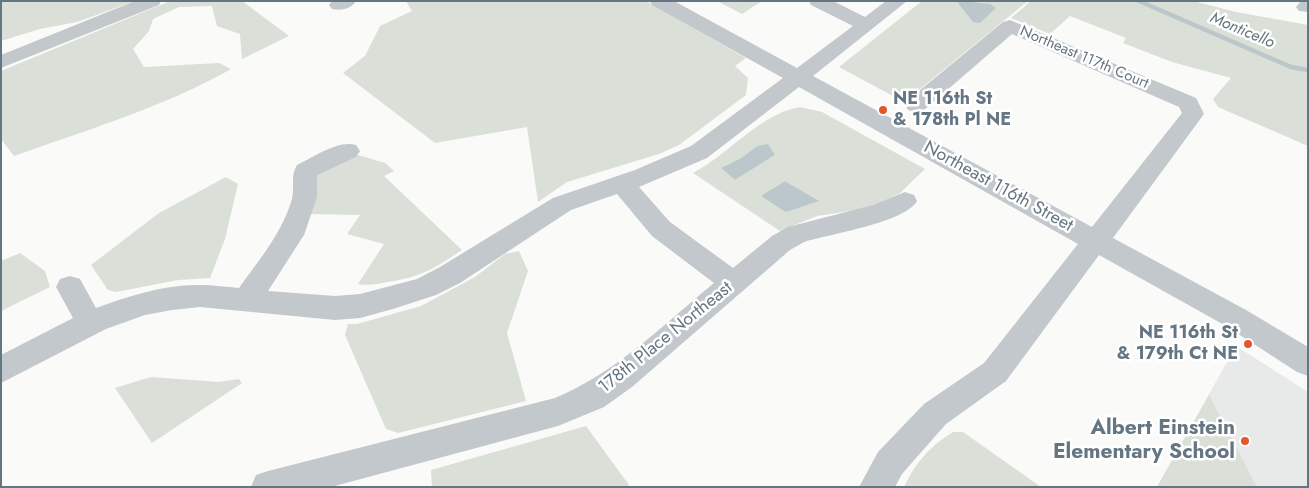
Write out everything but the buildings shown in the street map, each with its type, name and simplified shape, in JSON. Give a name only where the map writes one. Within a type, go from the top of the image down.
[{"type":"street","points":[[1,62],[152,1]]},
{"type":"street","name":"Northeast 116th Street","points":[[659,1],[1236,318],[1308,363]]},
{"type":"street","points":[[818,1],[866,25]]},
{"type":"street","points":[[1,370],[89,322],[145,303],[177,297],[200,296],[335,308],[360,306],[426,287],[450,275],[562,204],[578,196],[623,184],[699,152],[898,1]]},
{"type":"street","name":"Northeast 117th Court","points":[[916,105],[1010,26],[1188,103],[1193,114],[1095,240]]},
{"type":"street","points":[[247,300],[295,226],[305,197],[294,169],[348,151]]},
{"type":"street","points":[[623,184],[661,229],[734,283]]},
{"type":"street","name":"178th Place Northeast","points":[[268,487],[558,412],[593,397],[621,378],[781,243],[797,234],[879,213],[905,201]]},
{"type":"street","points":[[876,487],[890,463],[935,414],[995,372],[1095,240]]},
{"type":"street","points":[[70,287],[89,322]]},
{"type":"shaded area","points":[[1,1],[135,1],[77,22],[40,29],[1,41]]},
{"type":"shaded area","points":[[170,1],[242,1],[289,36],[242,59],[240,34],[217,26],[212,6],[179,7],[153,19],[149,31],[133,49],[144,67],[219,63],[231,69],[205,83],[152,106],[14,156],[1,139],[1,71]]},
{"type":"shaded area","points":[[406,1],[646,1],[746,58],[735,66],[748,78],[746,95],[679,145],[659,154],[567,182],[538,202],[527,127],[435,143],[343,73],[365,56],[380,26],[412,11]]},
{"type":"shaded area","points":[[717,1],[762,1],[742,14]]},
{"type":"shaded area","points":[[922,1],[1028,1],[904,102],[839,67]]},
{"type":"shaded area","points":[[961,1],[990,4],[996,8],[980,23],[973,22],[958,3]]},
{"type":"shaded area","points":[[1031,1],[1193,1],[1236,12],[1308,25],[1308,146],[1218,107],[1213,99],[1231,78],[1172,62],[1123,43],[1126,38],[1070,16],[1050,34],[1011,18]]},
{"type":"shaded area","points":[[800,107],[822,112],[925,169],[900,193],[886,200],[863,209],[817,216],[780,231],[693,173],[758,126],[785,111]],"holes":[[[757,146],[775,155],[735,180],[721,168],[741,158]],[[785,181],[818,201],[761,197]]]},
{"type":"shaded area","points":[[768,144],[775,155],[735,180],[721,168],[741,158],[757,146]]},
{"type":"shaded area","points":[[358,155],[385,163],[394,171],[384,176],[462,250],[435,267],[410,277],[377,284],[358,284],[384,244],[347,234],[360,215],[308,214],[317,172],[344,156]]},
{"type":"shaded area","points":[[226,177],[238,184],[225,239],[210,278],[178,280],[116,292],[108,290],[91,265],[159,213]]},
{"type":"shaded area","points":[[785,181],[819,201],[786,212],[761,196]]},
{"type":"shaded area","points":[[519,251],[528,271],[507,333],[526,401],[398,433],[386,429],[345,335],[348,324],[357,324],[421,306],[475,277],[505,254]]},
{"type":"shaded area","points":[[20,253],[45,271],[50,287],[1,311],[1,261]]},
{"type":"shaded area","name":"Albert Einstein Elementary School","points":[[1236,346],[1308,392],[1308,487],[1157,487]]},
{"type":"shaded area","points":[[151,377],[219,382],[239,379],[242,383],[152,443],[115,388]]},
{"type":"shaded area","points":[[1209,395],[1257,487],[1157,487]]},
{"type":"shaded area","points":[[586,426],[629,485],[628,487],[432,487],[431,470]]},
{"type":"shaded area","points":[[953,432],[963,432],[1041,487],[904,487],[924,455]]},
{"type":"waterway","name":"Monticello","points":[[1139,1],[1291,67],[1308,70]]},
{"type":"place","name":"NE 116th St & 178th Pl NE","points":[[883,110]]},
{"type":"place","name":"NE 116th St & 179th Ct NE","points":[[1248,344]]},
{"type":"place","name":"Albert Einstein Elementary School","points":[[1245,441]]}]
